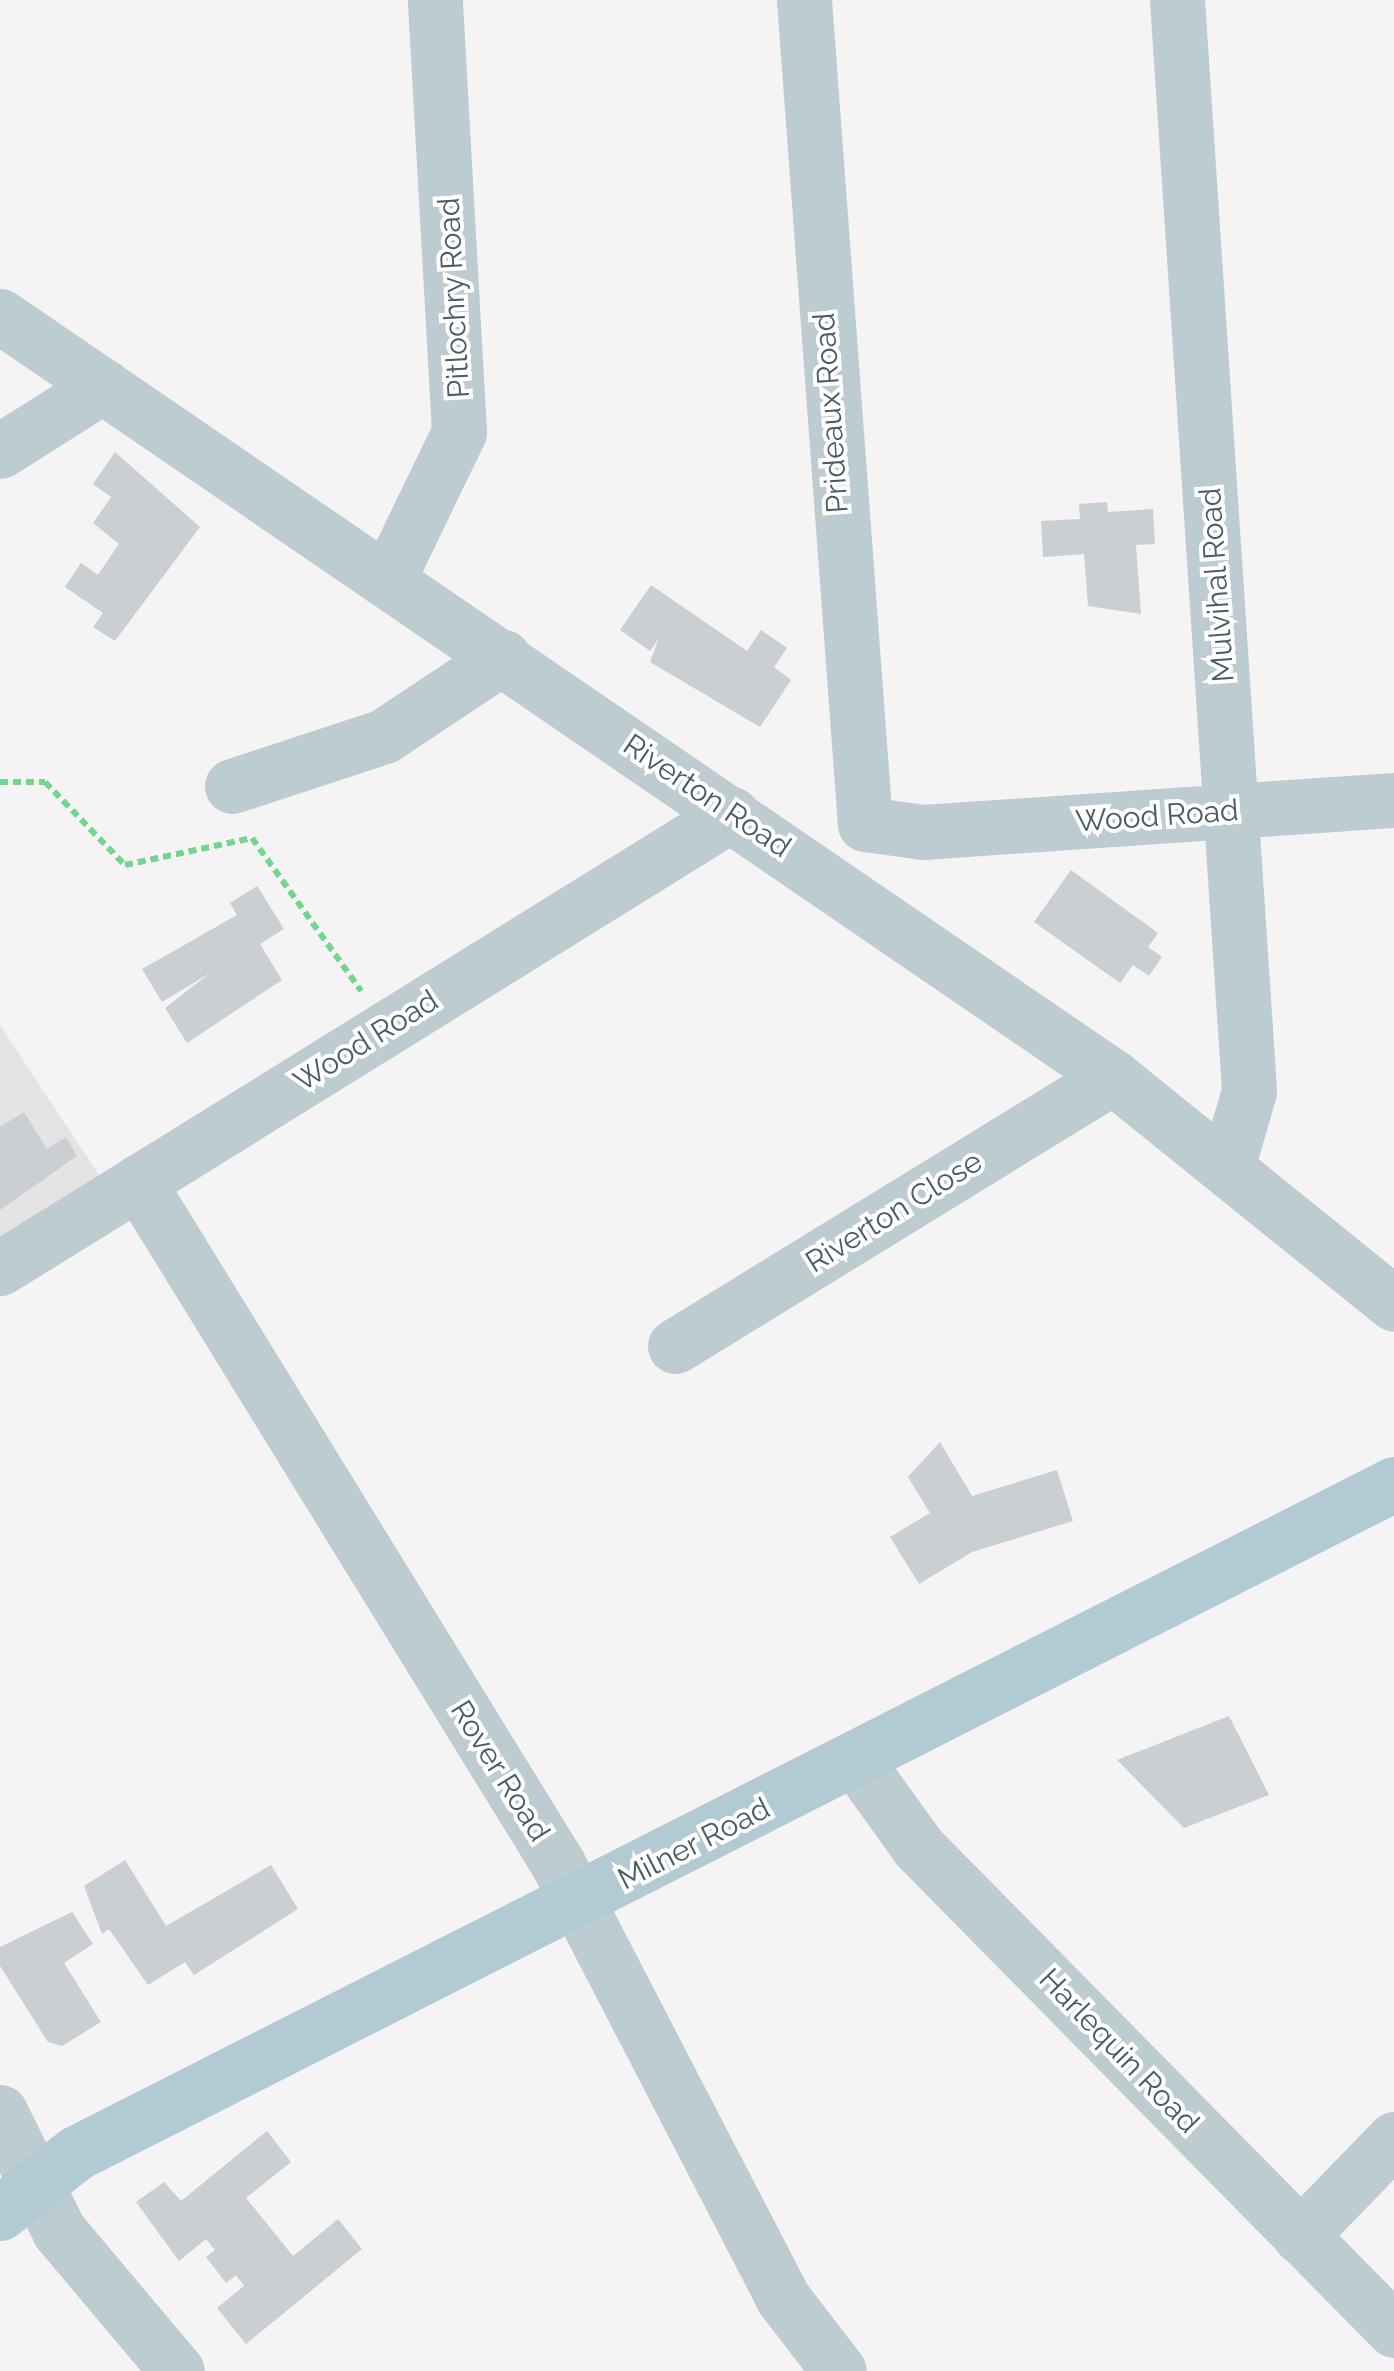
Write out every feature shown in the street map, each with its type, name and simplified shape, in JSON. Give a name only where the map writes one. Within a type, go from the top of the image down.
[{"type":"main road","name":"Milner Road","points":[[19,2197],[265,2055],[857,1762],[1394,1484]]},
{"type":"street","name":"Pitlochry Road","points":[[388,579],[450,466],[461,398],[435,0]]},
{"type":"street","name":"Prideaux Road","points":[[804,0],[866,824]]},
{"type":"street","name":"Mulvihal Road","points":[[1177,0],[1249,1091],[1227,1168]]},
{"type":"street","name":"Riverton Road","points":[[0,316],[828,876],[1113,1077],[1394,1304]]},
{"type":"street","points":[[0,452],[103,386]]},
{"type":"street","points":[[232,786],[384,736],[502,657]]},
{"type":"street","name":"Wood Road","points":[[866,824],[923,832],[1394,800]]},
{"type":"street","name":"Wood Road","points":[[0,1268],[732,814]]},
{"type":"street","points":[[828,876],[866,824]]},
{"type":"street","name":"Riverton Close","points":[[676,1346],[1113,1077]]},
{"type":"street","name":"Rover Road","points":[[138,1182],[578,1902],[782,2296],[839,2371]]},
{"type":"street","name":"Harlequin Road","points":[[857,1762],[918,1847],[1394,2330]]},
{"type":"street","points":[[0,2112],[19,2197],[75,2254],[177,2371]]},
{"type":"street","points":[[1300,2236],[1394,2139]]},
{"type":"path","points":[[0,782],[45,782],[125,865],[252,838],[387,1028]]},
{"type":"shaded area","points":[[0,1025],[107,1187],[0,1253]]},
{"type":"building","points":[[115,452],[200,527],[115,641],[93,627],[103,613],[65,587],[81,563],[98,575],[119,544],[93,523],[111,497],[93,484]]},
{"type":"building","points":[[1107,502],[1108,512],[1153,509],[1155,544],[1136,545],[1141,614],[1088,606],[1084,554],[1043,557],[1041,521],[1080,519],[1079,504]]},
{"type":"building","points":[[651,585],[747,651],[761,630],[787,648],[774,667],[791,680],[760,727],[650,662],[659,638],[650,651],[620,630]]},
{"type":"building","points":[[1071,870],[1158,933],[1148,947],[1162,957],[1149,976],[1133,965],[1120,983],[1034,922]]},
{"type":"building","points":[[257,886],[284,929],[260,944],[282,980],[187,1043],[165,1008],[210,973],[162,1002],[142,969],[237,915],[230,903]]},
{"type":"building","points":[[24,1112],[47,1149],[66,1137],[77,1156],[0,1210],[0,1127]]},
{"type":"building","points":[[940,1442],[972,1496],[1057,1470],[1073,1521],[972,1552],[919,1584],[890,1537],[930,1513],[908,1477]]},
{"type":"building","points":[[1229,1716],[1269,1795],[1184,1828],[1117,1760]]},
{"type":"building","points":[[125,1860],[166,1926],[271,1865],[298,1909],[194,1975],[185,1962],[148,1985],[109,1929],[102,1934],[84,1886]]},
{"type":"building","points":[[72,1912],[93,1944],[64,1963],[101,2022],[62,2046],[48,2042],[0,1966],[0,1947]]},
{"type":"building","points":[[267,2131],[291,2162],[246,2198],[293,2256],[338,2219],[362,2249],[246,2344],[217,2308],[244,2286],[236,2275],[226,2283],[206,2257],[215,2250],[206,2239],[179,2261],[136,2202],[164,2182],[181,2201]]}]
